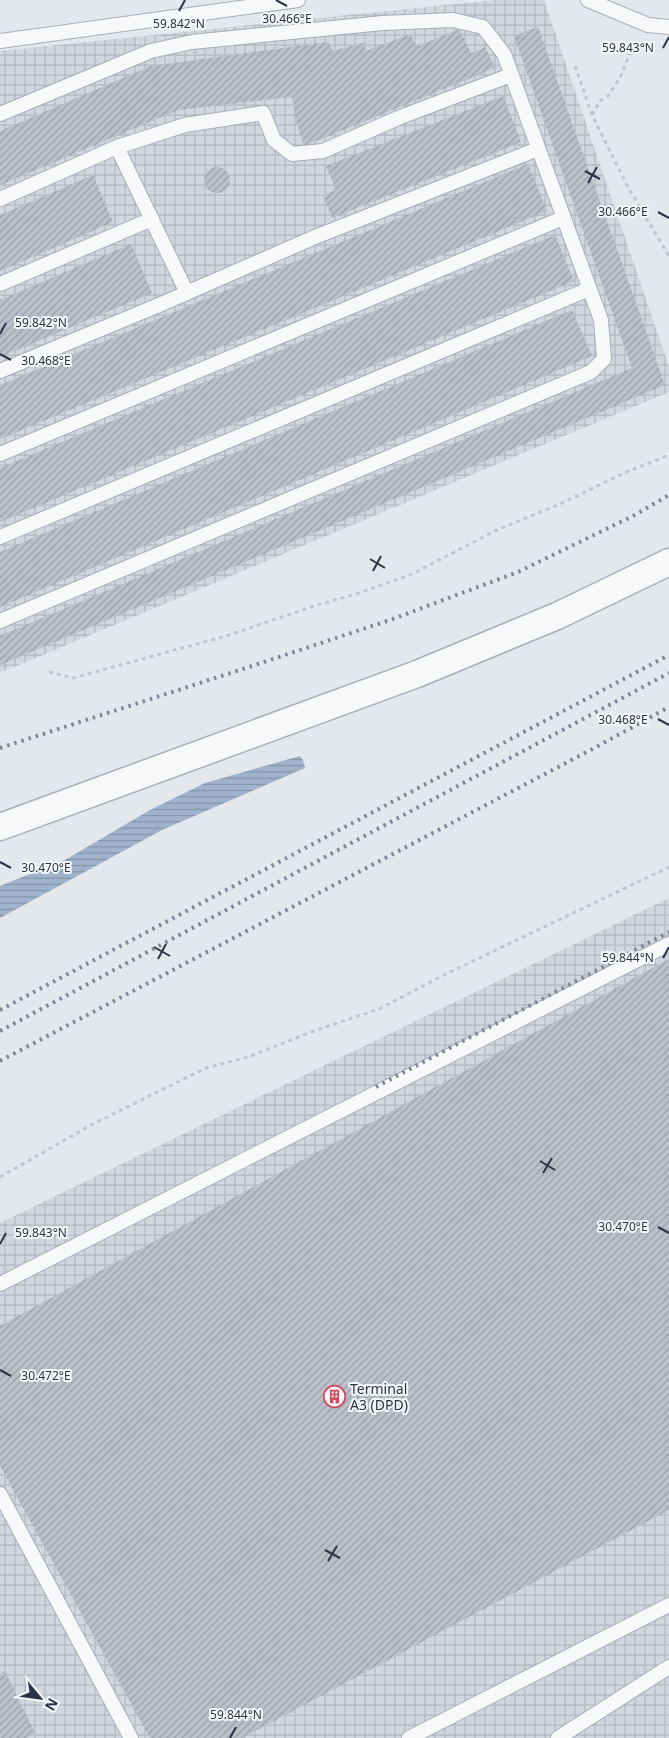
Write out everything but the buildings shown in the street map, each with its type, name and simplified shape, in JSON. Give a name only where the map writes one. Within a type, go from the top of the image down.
[{"type":"street","points":[[0,827],[417,674],[558,616],[669,562]]},
{"type":"lane","points":[[0,42],[298,0]]},
{"type":"lane","points":[[588,0],[648,25],[669,28]]},
{"type":"lane","points":[[0,114],[151,51],[192,42],[383,24],[453,20],[483,26],[504,54],[601,320],[604,359],[591,372],[0,621]]},
{"type":"lane","points":[[0,199],[116,147],[185,125],[263,113],[274,140],[292,154],[323,151],[398,118],[511,75]]},
{"type":"lane","points":[[116,147],[187,292]]},
{"type":"lane","points":[[0,371],[315,237],[538,149]]},
{"type":"lane","points":[[0,454],[563,218]]},
{"type":"lane","points":[[0,284],[152,219]]},
{"type":"lane","points":[[0,537],[589,289]]},
{"type":"lane","points":[[0,1284],[669,944]]},
{"type":"lane","points":[[0,1494],[131,1738]]},
{"type":"lane","points":[[409,1738],[669,1605]]},
{"type":"lane","points":[[558,1738],[669,1667]]},
{"type":"path","points":[[592,115],[600,101],[608,96],[620,78],[634,47],[640,22]]},
{"type":"path","points":[[575,66],[592,115],[629,188],[669,256]]},
{"type":"path","points":[[49,672],[73,678],[226,636],[356,594],[410,575],[498,529],[558,505],[624,473],[669,455]]},
{"type":"path","points":[[0,1176],[91,1126],[206,1068],[248,1057],[319,1029],[379,1009],[444,975],[669,867]]},
{"type":"shaded area","points":[[494,0],[544,0],[669,367],[669,392],[0,673],[0,51]]},
{"type":"shaded area","name":"Terminal A3 (DPD)","points":[[669,898],[669,1738],[0,1738],[0,1223]]},
{"type":"water","points":[[300,756],[305,768],[162,830],[0,918],[0,886],[65,860],[150,810],[205,783]]},
{"type":"railway","points":[[0,748],[390,620],[518,572],[633,516],[669,495]]},
{"type":"railway","points":[[0,1010],[669,655]]},
{"type":"railway","points":[[0,1031],[669,673]]},
{"type":"railway","points":[[0,1061],[669,707]]},
{"type":"railway","points":[[376,1087],[669,932]]},
{"type":"place","name":"Terminal A3 (DPD)","points":[[334,1396]]}]
